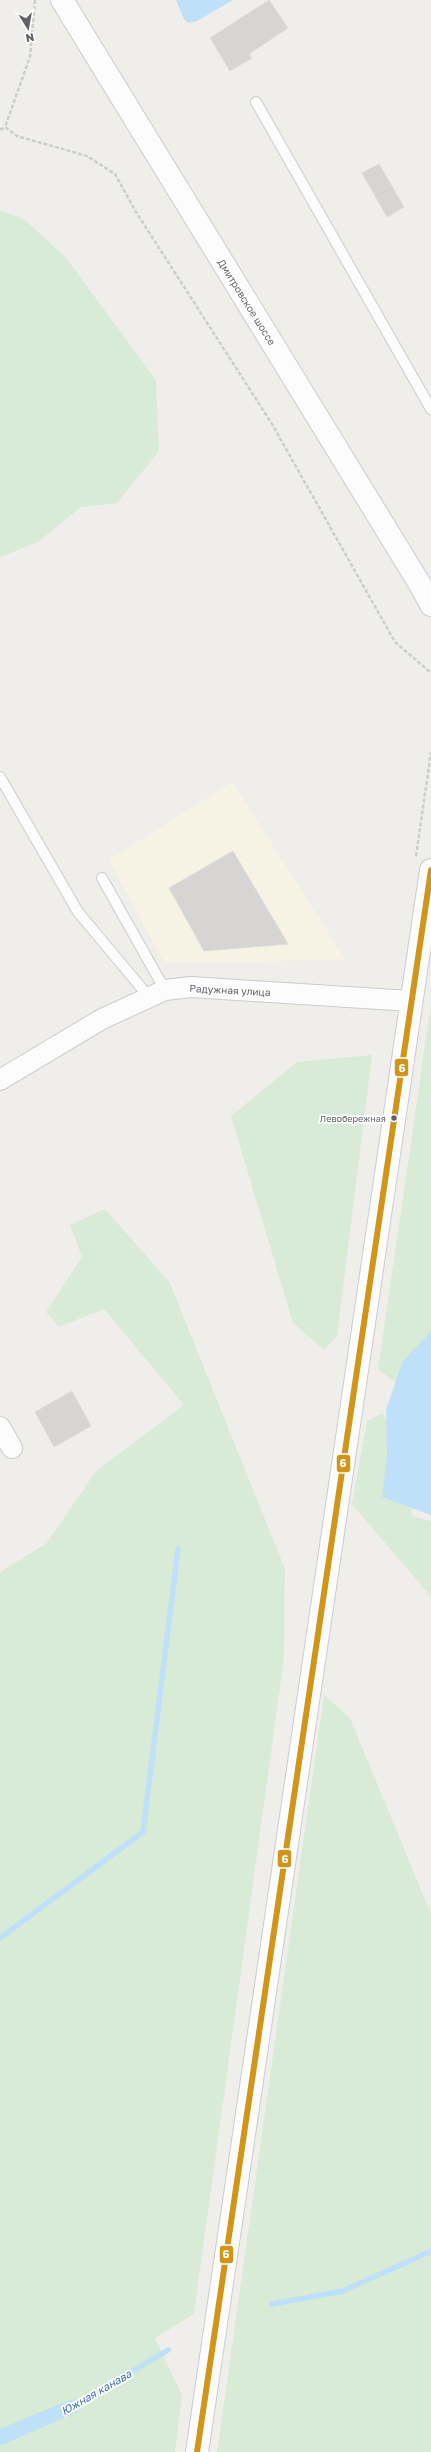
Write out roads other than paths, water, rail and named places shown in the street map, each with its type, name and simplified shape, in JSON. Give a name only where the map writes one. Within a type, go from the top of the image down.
[{"type":"street","name":"Дмитровское шоссе","points":[[62,0],[421,586],[431,605]]},
{"type":"street","points":[[197,2452],[410,1001],[431,870]]},
{"type":"street","name":"Радужная улица","points":[[0,1080],[102,1019],[157,994],[191,987],[410,1001]]},
{"type":"street","points":[[0,1427],[12,1448]]},
{"type":"lane","points":[[256,102],[431,409]]},
{"type":"lane","points":[[0,777],[78,912],[157,994]]},
{"type":"lane","points":[[102,878],[157,994]]},
{"type":"water","points":[[176,0],[233,0],[197,21],[188,23],[184,19]]},
{"type":"water","points":[[431,1331],[431,1515],[382,1497],[387,1453],[386,1410],[402,1363]]},
{"type":"water","points":[[78,2398],[77,2412],[0,2446],[0,2429],[67,2401]]},
{"type":"waterway","points":[[0,1938],[143,1832],[178,1549]]},
{"type":"waterway","name":"Южная канава","points":[[272,2304],[343,2291],[431,2251]]},
{"type":"waterway","name":"Южная канава","points":[[70,2408],[168,2350]]},
{"type":"place","name":"Левобережная","points":[[394,1118]]}]
